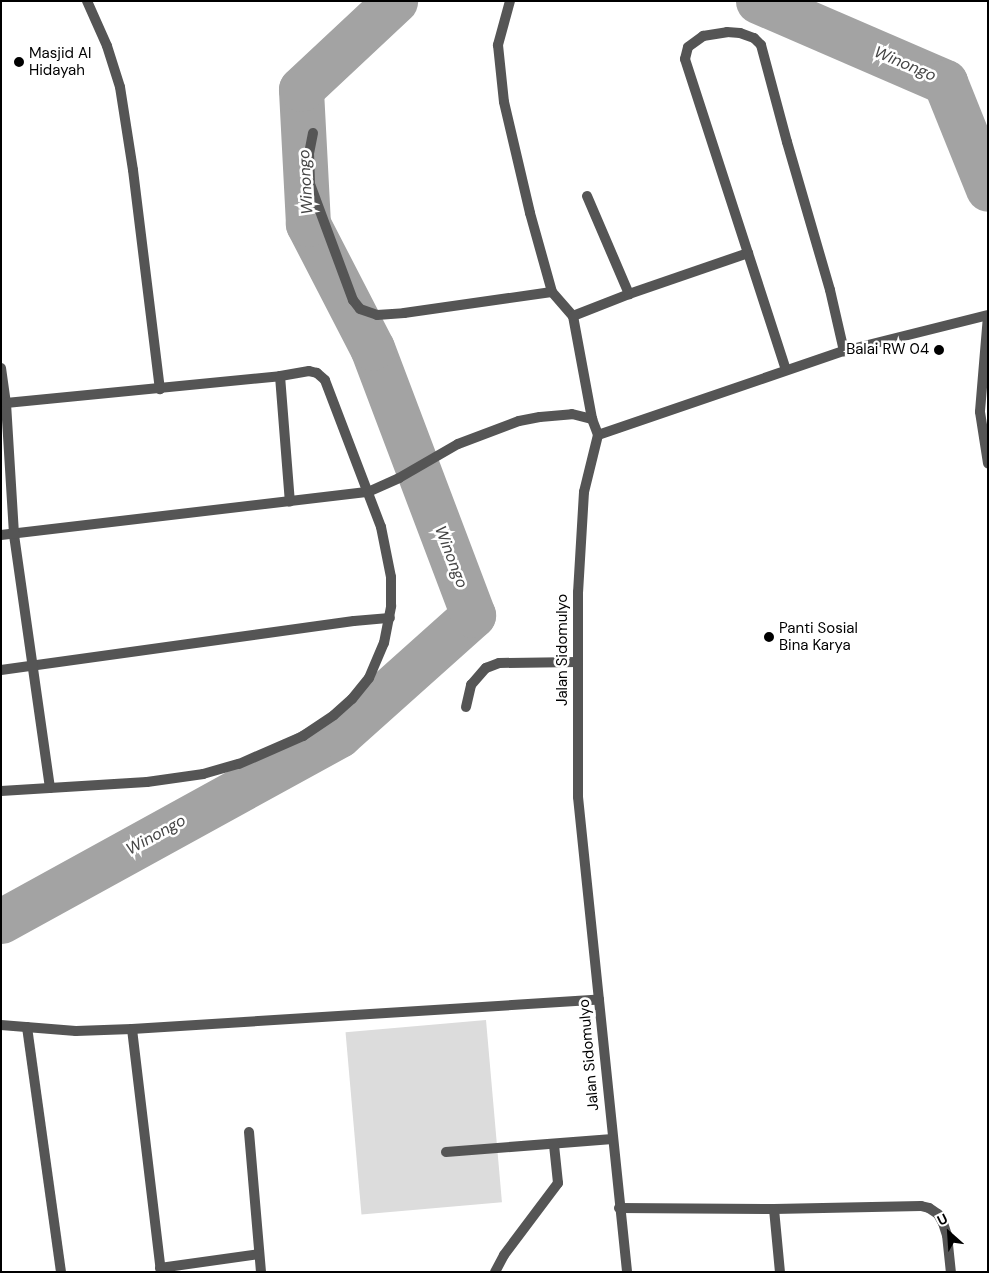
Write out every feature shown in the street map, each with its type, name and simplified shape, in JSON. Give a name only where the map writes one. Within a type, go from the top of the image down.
[{"type":"street","points":[[87,1],[107,46],[120,87],[134,179],[160,389]]},
{"type":"street","points":[[510,1],[498,45],[499,69],[504,102],[530,214],[552,292],[573,316],[592,418],[598,435],[844,351],[988,315],[980,412],[988,463]]},
{"type":"street","points":[[786,370],[685,60],[688,48],[703,36],[727,32],[740,33],[754,38],[765,54],[787,142],[830,290],[844,351]]},
{"type":"street","points":[[313,133],[309,154],[310,184],[353,300],[360,308],[377,315],[404,313],[552,292]]},
{"type":"street","points":[[586,196],[629,294]]},
{"type":"street","points":[[573,316],[629,294],[748,253]]},
{"type":"street","points":[[1,368],[14,534],[50,788]]},
{"type":"street","points":[[1,791],[148,782],[204,774],[239,764],[303,736],[334,716],[352,699],[369,678],[384,643],[390,618],[390,570],[381,527],[325,380],[317,373],[309,371],[160,389],[4,403]]},
{"type":"street","points":[[280,376],[290,502]]},
{"type":"street","points":[[980,412],[988,423]]},
{"type":"street","points":[[1,536],[368,492],[399,478],[458,444],[519,421],[561,415],[581,415],[592,418]]},
{"type":"street","name":"Jalan Sidomulyo","points":[[598,435],[584,492],[578,592],[578,796],[627,1272]]},
{"type":"street","points":[[1,670],[354,621],[390,618]]},
{"type":"street","points":[[466,707],[471,685],[486,668],[499,663],[578,662]]},
{"type":"street","points":[[1,1025],[76,1031],[132,1029],[599,1000]]},
{"type":"street","points":[[27,1027],[62,1272]]},
{"type":"street","points":[[132,1029],[161,1270],[259,1254]]},
{"type":"street","points":[[250,1132],[261,1272]]},
{"type":"street","points":[[446,1152],[612,1139]]},
{"type":"street","points":[[495,1272],[504,1255],[558,1183],[554,1144]]},
{"type":"street","points":[[619,1208],[774,1209],[922,1206],[938,1214],[943,1223],[951,1272]]},
{"type":"street","points":[[774,1209],[780,1272]]},
{"type":"shaded area","points":[[486,1020],[502,1202],[361,1215],[346,1032]]},
{"type":"waterway","name":"Winongo","points":[[1,921],[339,735],[473,615],[372,348],[308,224],[301,89],[395,1]]},
{"type":"waterway","name":"Winongo","points":[[758,1],[945,82],[988,189]]},
{"type":"place","name":"Masjid Al Hidayah","points":[[19,62]]},
{"type":"place","name":"Balai RW 04","points":[[939,350]]},
{"type":"place","name":"Panti Sosial Bina Karya","points":[[769,637]]}]
